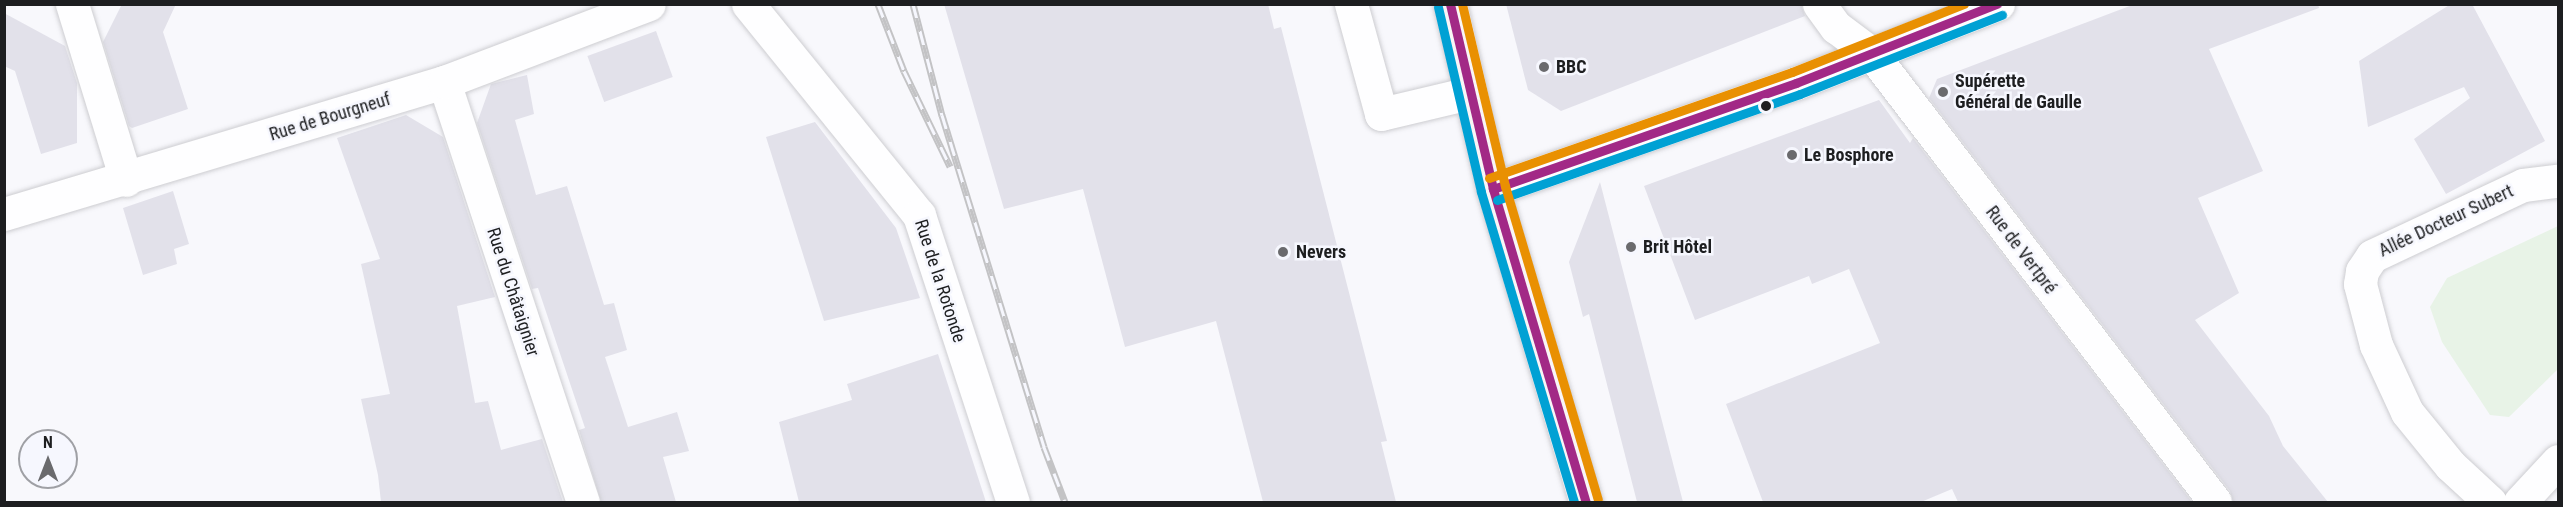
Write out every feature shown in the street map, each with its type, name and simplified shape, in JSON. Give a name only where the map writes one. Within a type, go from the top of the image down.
[{"type":"main road","points":[[1450,4],[1493,189],[1586,502]]},
{"type":"street","points":[[72,4],[126,180]]},
{"type":"street","name":"Rue de Bourgneuf","points":[[4,214],[126,180],[444,82],[650,4]]},
{"type":"street","name":"Rue de la Rotonde","points":[[748,4],[919,215],[1013,502]]},
{"type":"street","points":[[1351,4],[1381,114],[1470,93]]},
{"type":"street","name":"Rue de Vertpré","points":[[1820,4],[1836,27],[1872,54],[2215,502]]},
{"type":"street","points":[[1493,189],[1872,54],[1998,4]]},
{"type":"street","name":"Rue du Châtaignier","points":[[444,82],[583,502]]},
{"type":"street","name":"Allée Docteur Subert","points":[[2490,502],[2450,465],[2407,411],[2376,345],[2360,284],[2362,272],[2372,256],[2523,185],[2559,181]]},
{"type":"street","points":[[2520,502],[2559,461]]},
{"type":"shaded area","points":[[2558,226],[2558,369],[2509,417],[2490,415],[2442,342],[2430,307],[2447,278]]},
{"type":"building","points":[[122,4],[176,4],[163,32],[188,109],[132,128],[129,126],[103,42]]},
{"type":"building","points":[[944,4],[1268,4],[1274,29],[1281,27],[1387,441],[1381,442],[1396,502],[1263,502],[1216,321],[1125,347],[1083,189],[1004,209]]},
{"type":"building","points":[[1506,4],[1801,4],[1805,16],[1561,111],[1528,90]]},
{"type":"building","points":[[2135,4],[2318,4],[2319,8],[2209,49],[2263,171],[2198,198],[2239,293],[2195,320],[2269,416],[2283,446],[2328,502],[2233,502],[2230,491],[1929,98],[1937,79]]},
{"type":"building","points":[[2451,4],[2472,4],[2545,141],[2446,194],[2414,139],[2470,98],[2464,87],[2368,127],[2359,61]]},
{"type":"building","points":[[4,13],[65,46],[77,83],[77,143],[41,154],[15,71],[4,66]]},
{"type":"building","points":[[656,31],[673,77],[604,102],[587,56]]},
{"type":"building","points":[[527,75],[534,114],[515,120],[536,195],[567,186],[604,305],[614,303],[627,350],[605,357],[628,427],[677,412],[689,451],[663,457],[676,502],[601,502],[579,430],[585,428],[538,288],[532,289],[477,123],[491,84]]},
{"type":"building","points":[[1879,100],[1910,143],[1913,138],[2192,502],[1958,502],[1952,489],[1921,502],[1763,502],[1726,404],[1880,343],[1849,269],[1812,284],[1809,276],[1695,320],[1644,186]]},
{"type":"building","points":[[406,115],[443,137],[495,297],[457,306],[475,403],[488,401],[501,450],[542,439],[563,502],[381,502],[378,475],[361,399],[390,394],[361,264],[380,259],[337,138]]},
{"type":"building","points":[[815,122],[896,228],[920,298],[824,321],[766,137]]},
{"type":"building","points":[[1600,182],[1683,502],[1637,502],[1589,314],[1583,317],[1569,262]]},
{"type":"building","points":[[173,191],[189,244],[174,249],[177,264],[143,275],[123,208]]},
{"type":"building","points":[[938,354],[986,502],[799,502],[779,422],[852,400],[847,384]]},
{"type":"railway","points":[[878,4],[904,71],[950,166]]},
{"type":"railway","points":[[913,4],[942,115],[1044,447],[1065,502]]},
{"type":"transit line","points":[[1450,4],[1493,189],[1586,502]]},
{"type":"transit line","points":[[1462,4],[1505,186],[1598,499]]},
{"type":"transit line","points":[[1489,178],[1792,72],[1964,4]]},
{"type":"transit line","points":[[1493,189],[1796,83],[1997,4]]},
{"type":"transit line","points":[[1438,7],[1481,192],[1574,502]]},
{"type":"transit line","points":[[1497,200],[1800,94],[2002,15]]},
{"type":"place","name":"BBC","points":[[1544,67]]},
{"type":"place","name":"Supérette Général de Gaulle","points":[[1943,92]]},
{"type":"place","name":"Le Bosphore","points":[[1792,155]]},
{"type":"place","name":"Brit Hôtel","points":[[1631,247]]},
{"type":"place","name":"Nevers","points":[[1283,252]]}]
